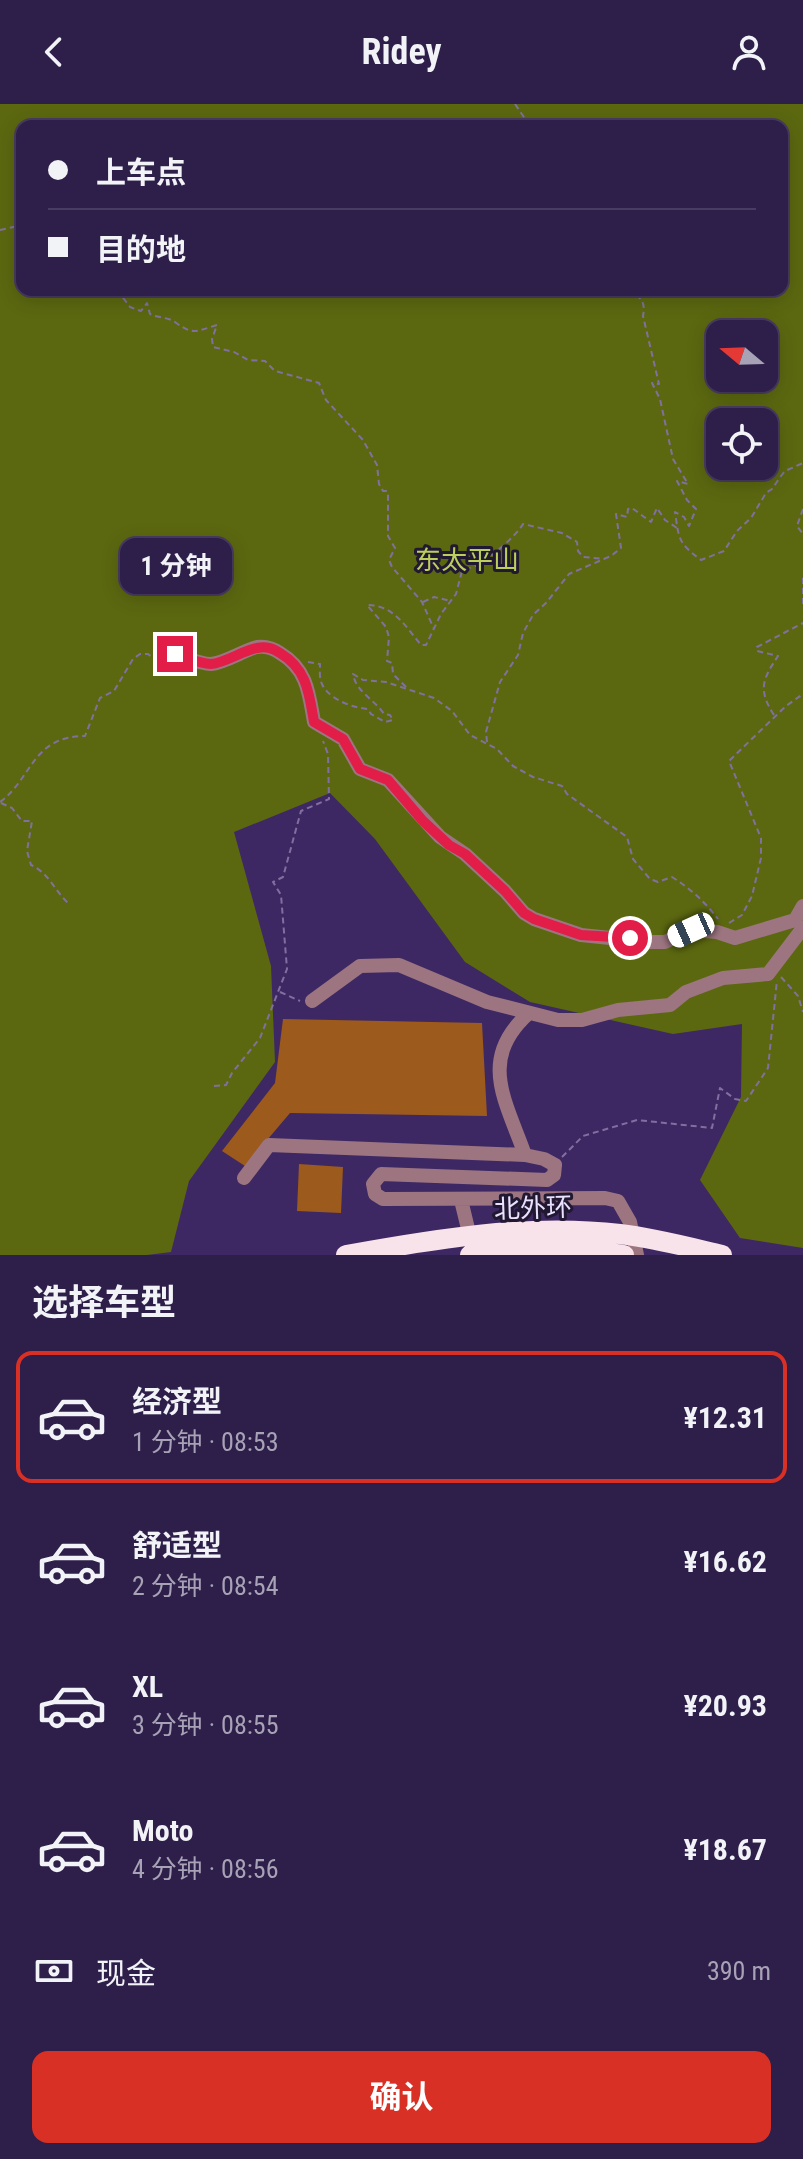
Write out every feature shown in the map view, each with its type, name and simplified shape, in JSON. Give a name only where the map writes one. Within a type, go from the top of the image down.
[{"type":"highway","name":"北外环","points":[[346,1255],[470,1246],[525,1231],[629,1247],[722,1255]]},
{"type":"street","points":[[175,654],[212,664],[238,658],[257,647],[268,647],[297,666],[308,687],[314,722],[343,739],[360,769],[388,780],[440,837],[465,854],[524,913],[534,919],[581,935],[665,942],[691,930],[717,932],[735,938],[760,932],[795,920],[803,906]]},
{"type":"street","points":[[312,1001],[360,966],[399,965],[487,1002],[558,1020],[582,1020],[618,1010],[670,1005],[686,992],[723,978],[768,974],[803,928]]},
{"type":"street","points":[[525,1155],[509,1112],[500,1077],[499,1055],[512,1028],[529,1013]]},
{"type":"street","points":[[244,1178],[269,1145],[525,1155],[555,1165],[554,1175],[547,1180],[381,1174],[373,1184],[375,1194],[383,1199],[605,1198],[618,1201],[630,1222],[629,1247]]},
{"type":"street","points":[[461,1200],[470,1246]]},
{"type":"path","points":[[122,296],[130,307],[141,311],[147,303],[150,314],[172,320],[186,331],[217,325],[212,339],[213,347],[234,352],[248,360],[265,361],[275,371],[319,383],[326,400],[363,440],[377,465],[379,484],[388,494],[388,536],[395,548],[389,560],[422,602],[434,629]]},
{"type":"path","points":[[639,296],[645,306],[643,316],[659,384],[652,383],[660,399],[673,459],[688,484],[677,481],[696,509],[689,526],[684,517],[675,512],[677,539],[701,560],[724,551],[785,471],[803,463]]},
{"type":"path","points":[[487,743],[486,732],[500,682],[518,655],[523,633],[533,615],[569,574],[605,559],[621,548],[616,514],[627,517],[628,509],[632,508],[651,522],[657,508],[665,520],[677,528]]},
{"type":"path","points":[[803,509],[797,526],[803,534]]},
{"type":"path","points":[[406,687],[393,674],[392,663],[387,661],[389,637],[386,627],[367,605],[389,610],[410,629],[421,645],[426,645],[456,594],[462,571],[482,563],[486,556],[518,534],[523,524],[562,533],[577,542],[578,551],[583,557],[605,559]]},
{"type":"path","points":[[803,578],[803,606]]},
{"type":"path","points":[[422,602],[434,597],[451,601]]},
{"type":"path","points":[[775,716],[763,699],[763,688],[765,677],[778,656],[757,651],[757,647],[803,623]]},
{"type":"path","points":[[68,903],[56,893],[39,869],[31,865],[27,851],[32,821],[22,821],[12,808],[1,803],[21,780],[30,763],[58,739],[85,736],[100,698],[114,691],[133,659],[140,654],[148,654],[158,662],[167,663],[175,654]]},
{"type":"path","points":[[297,666],[312,661],[320,664],[320,679],[326,691],[353,708],[368,709],[385,722],[393,720],[360,692],[353,674],[363,680],[406,687],[434,698],[452,711],[470,735],[497,749],[513,766],[533,777],[562,786],[567,794],[627,837],[633,859],[650,879],[658,882],[672,877],[686,885],[726,924],[742,915],[752,896],[761,858],[761,838],[729,761],[775,716],[803,694]]},
{"type":"path","points":[[214,1086],[226,1085],[260,1038],[287,969],[281,895],[273,882],[283,877],[301,811],[329,799],[328,754],[320,726]]},
{"type":"path","points":[[555,1167],[570,1146],[583,1136],[637,1120],[712,1128],[720,1088],[735,1099],[746,1101],[768,1068],[778,982],[775,975],[785,979],[794,990],[803,1012]]},
{"type":"path","points":[[279,991],[302,1002],[312,1001]]},
{"type":"green space","name":"东太平山","points":[[0,104],[803,104],[803,1248],[740,1238],[700,1180],[741,1097],[742,1024],[673,1034],[530,1002],[465,962],[375,839],[330,793],[234,832],[271,966],[275,1062],[189,1181],[171,1252],[147,1255],[0,1255]]},
{"type":"building","points":[[283,1019],[482,1023],[487,1116],[290,1113],[245,1166],[222,1151],[275,1083]]},
{"type":"building","points":[[299,1164],[343,1167],[341,1213],[297,1211]]},
{"type":"route","points":[[175,654],[212,664],[238,658],[257,647],[278,651],[301,670],[308,687],[314,722],[343,739],[360,769],[388,780],[396,787],[423,821],[449,845],[465,854],[524,913],[581,935],[630,938]]}]
